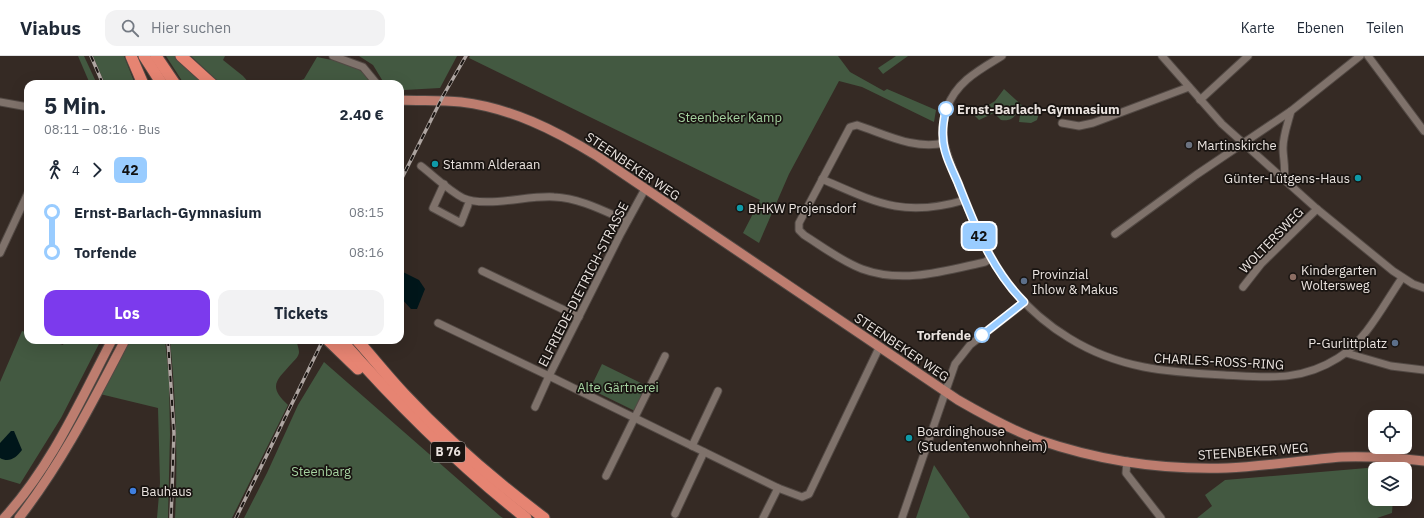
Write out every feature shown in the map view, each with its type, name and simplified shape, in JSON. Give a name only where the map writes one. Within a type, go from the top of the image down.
[{"type":"highway","points":[[131,56],[141,80]]},
{"type":"highway","points":[[144,56],[159,80]]},
{"type":"highway","points":[[156,56],[172,80]]},
{"type":"highway","points":[[181,56],[208,80]]},
{"type":"highway","points":[[332,344],[359,370],[383,387]]},
{"type":"highway","name":"B 76","points":[[345,344],[425,431],[462,465],[526,518]]},
{"type":"highway","name":"B 76","points":[[360,344],[405,395],[440,430],[483,469],[544,518]]},
{"type":"main road","name":"STEENBEKER WEG","points":[[404,100],[448,101],[505,111],[533,121],[584,148],[945,392],[983,414],[1038,439],[1085,453],[1127,461],[1195,468],[1229,468],[1350,457],[1390,457],[1424,461]]},
{"type":"main road","name":"STEENBEKER WEG","points":[[404,103],[414,101]]},
{"type":"main road","points":[[4,518],[41,470],[78,406],[110,344]]},
{"type":"main road","points":[[19,518],[53,472],[88,412],[123,344]]},
{"type":"main road","points":[[78,406],[88,412]]},
{"type":"street","points":[[333,56],[363,67],[374,80]]},
{"type":"street","name":"CHARLES-ROSS-RING","points":[[1002,56],[970,76],[954,93],[944,117],[944,143],[982,243],[991,258],[1001,274],[1024,302],[1057,331],[1090,349],[1130,365],[1163,371],[1281,378],[1294,376],[1320,368],[1346,353],[1362,336],[1402,278]]},
{"type":"street","points":[[1162,56],[1200,100],[1242,142],[1317,209],[1402,278],[1424,288]]},
{"type":"street","points":[[1200,100],[1248,56]]},
{"type":"street","points":[[1115,234],[1242,142],[1291,111],[1360,56]]},
{"type":"street","points":[[1368,56],[1424,131]]},
{"type":"street","points":[[1062,122],[1079,126],[1093,123],[1189,87]]},
{"type":"street","points":[[0,102],[24,106]]},
{"type":"street","points":[[1284,179],[1286,168],[1283,148],[1291,111]]},
{"type":"street","points":[[944,143],[933,146],[917,145],[857,125],[852,126],[848,129],[799,223],[799,230],[831,253],[848,263],[875,273],[912,276],[957,269],[985,262],[991,258]]},
{"type":"street","points":[[421,166],[463,198],[489,201],[547,196],[573,200],[627,221]]},
{"type":"street","points":[[822,179],[874,201],[899,208],[935,208],[965,200]]},
{"type":"street","points":[[444,184],[433,208],[461,223],[468,205]]},
{"type":"street","name":"ELFRIEDE-DIETRICH-STRASSE","points":[[645,189],[627,221],[549,376],[778,488],[799,497],[806,497],[809,494],[879,348]]},
{"type":"street","points":[[0,253],[24,202]]},
{"type":"street","name":"WOLTERSWEG","points":[[1243,287],[1261,264],[1317,209]]},
{"type":"street","points":[[482,271],[579,317]]},
{"type":"street","points":[[902,518],[952,370],[960,356],[979,337],[1024,302]]},
{"type":"street","points":[[438,323],[549,376],[535,407]]},
{"type":"street","points":[[1346,353],[1391,366],[1424,370]]},
{"type":"street","points":[[606,476],[665,356]]},
{"type":"street","points":[[692,446],[718,392]]},
{"type":"street","points":[[676,514],[704,452]]},
{"type":"street","points":[[1127,461],[1126,473],[1161,518]]},
{"type":"street","points":[[763,518],[778,488]]},
{"type":"green space","points":[[78,56],[84,56],[95,80],[88,80]]},
{"type":"green space","points":[[93,56],[124,56],[133,80],[103,80]]},
{"type":"green space","points":[[166,56],[175,56],[202,80],[181,80]]},
{"type":"green space","points":[[191,56],[225,56],[223,60],[246,80],[217,80]]},
{"type":"green space","points":[[359,56],[457,56],[440,88],[404,90],[404,80],[382,80],[373,65]]},
{"type":"green space","name":"Steenbeker Kamp","points":[[470,56],[838,56],[850,72],[884,91],[887,89],[936,110],[934,122],[862,87],[839,81],[789,174],[759,243],[743,233],[760,200],[469,58]]},
{"type":"green space","points":[[896,56],[908,56],[883,74],[878,68]]},
{"type":"green space","points":[[317,57],[355,67],[361,71],[368,80],[301,80],[304,79]]},
{"type":"green space","points":[[1004,89],[1026,109],[1032,109],[1035,114],[1039,113],[1037,120],[1031,123],[1019,122],[1020,115],[1017,112],[1013,118],[1009,120],[1001,120],[994,113],[979,120],[970,111],[973,107],[981,113],[985,113],[987,106],[995,101]]},
{"type":"green space","points":[[22,331],[24,332],[24,344],[99,344],[61,418],[20,484],[0,478],[0,382]]},
{"type":"green space","points":[[125,344],[165,344],[169,378],[170,435],[168,518],[157,518],[160,483],[158,408],[100,394]]},
{"type":"green space","points":[[170,344],[297,344],[299,351],[296,359],[276,383],[278,393],[288,405],[232,518],[175,518],[176,429]]},
{"type":"green space","name":"Steenbarg","points":[[324,362],[503,518],[244,518],[267,473],[298,405]]},
{"type":"green space","name":"Alte Gärtnerei","points":[[602,364],[647,386],[635,411],[590,389]]},
{"type":"green space","points":[[934,465],[970,518],[916,518]]},
{"type":"green space","points":[[1368,468],[1368,506],[1392,506],[1392,513],[1377,518],[1197,518],[1212,506],[1205,495],[1225,480]]},
{"type":"shaded area","points":[[404,272],[419,280],[425,289],[417,309],[411,309],[404,301]]},
{"type":"shaded area","points":[[11,431],[14,431],[22,450],[12,459],[6,460],[0,458],[0,443]]},
{"type":"railway","points":[[91,56],[101,80]]},
{"type":"railway","points":[[404,174],[443,96],[466,56]]},
{"type":"railway","points":[[168,344],[174,433],[171,518]]},
{"type":"railway","points":[[236,518],[321,344]]},
{"type":"bus line","name":"42","points":[[946,109],[942,137],[953,172],[982,243],[1003,277],[1019,298],[1024,302],[982,335]]},
{"type":"place","name":"Ernst-Barlach-Gymnasium","points":[[946,109]]},
{"type":"place","name":"Martinskirche","points":[[1189,145]]},
{"type":"place","name":"Stamm Alderaan","points":[[435,164]]},
{"type":"place","name":"Günter-Lütgens-Haus","points":[[1358,178]]},
{"type":"place","name":"BHKW Projensdorf","points":[[740,208]]},
{"type":"place","name":"Kindergarten Woltersweg","points":[[1293,277]]},
{"type":"place","name":"Provinzial Ihlow & Makus","points":[[1024,281]]},
{"type":"place","name":"Torfende","points":[[982,335]]},
{"type":"place","name":"P-Gurlittplatz","points":[[1395,343]]},
{"type":"place","name":"Boardinghouse (Studentenwohnheim)","points":[[909,438]]},
{"type":"place","name":"Bauhaus","points":[[133,491]]}]
